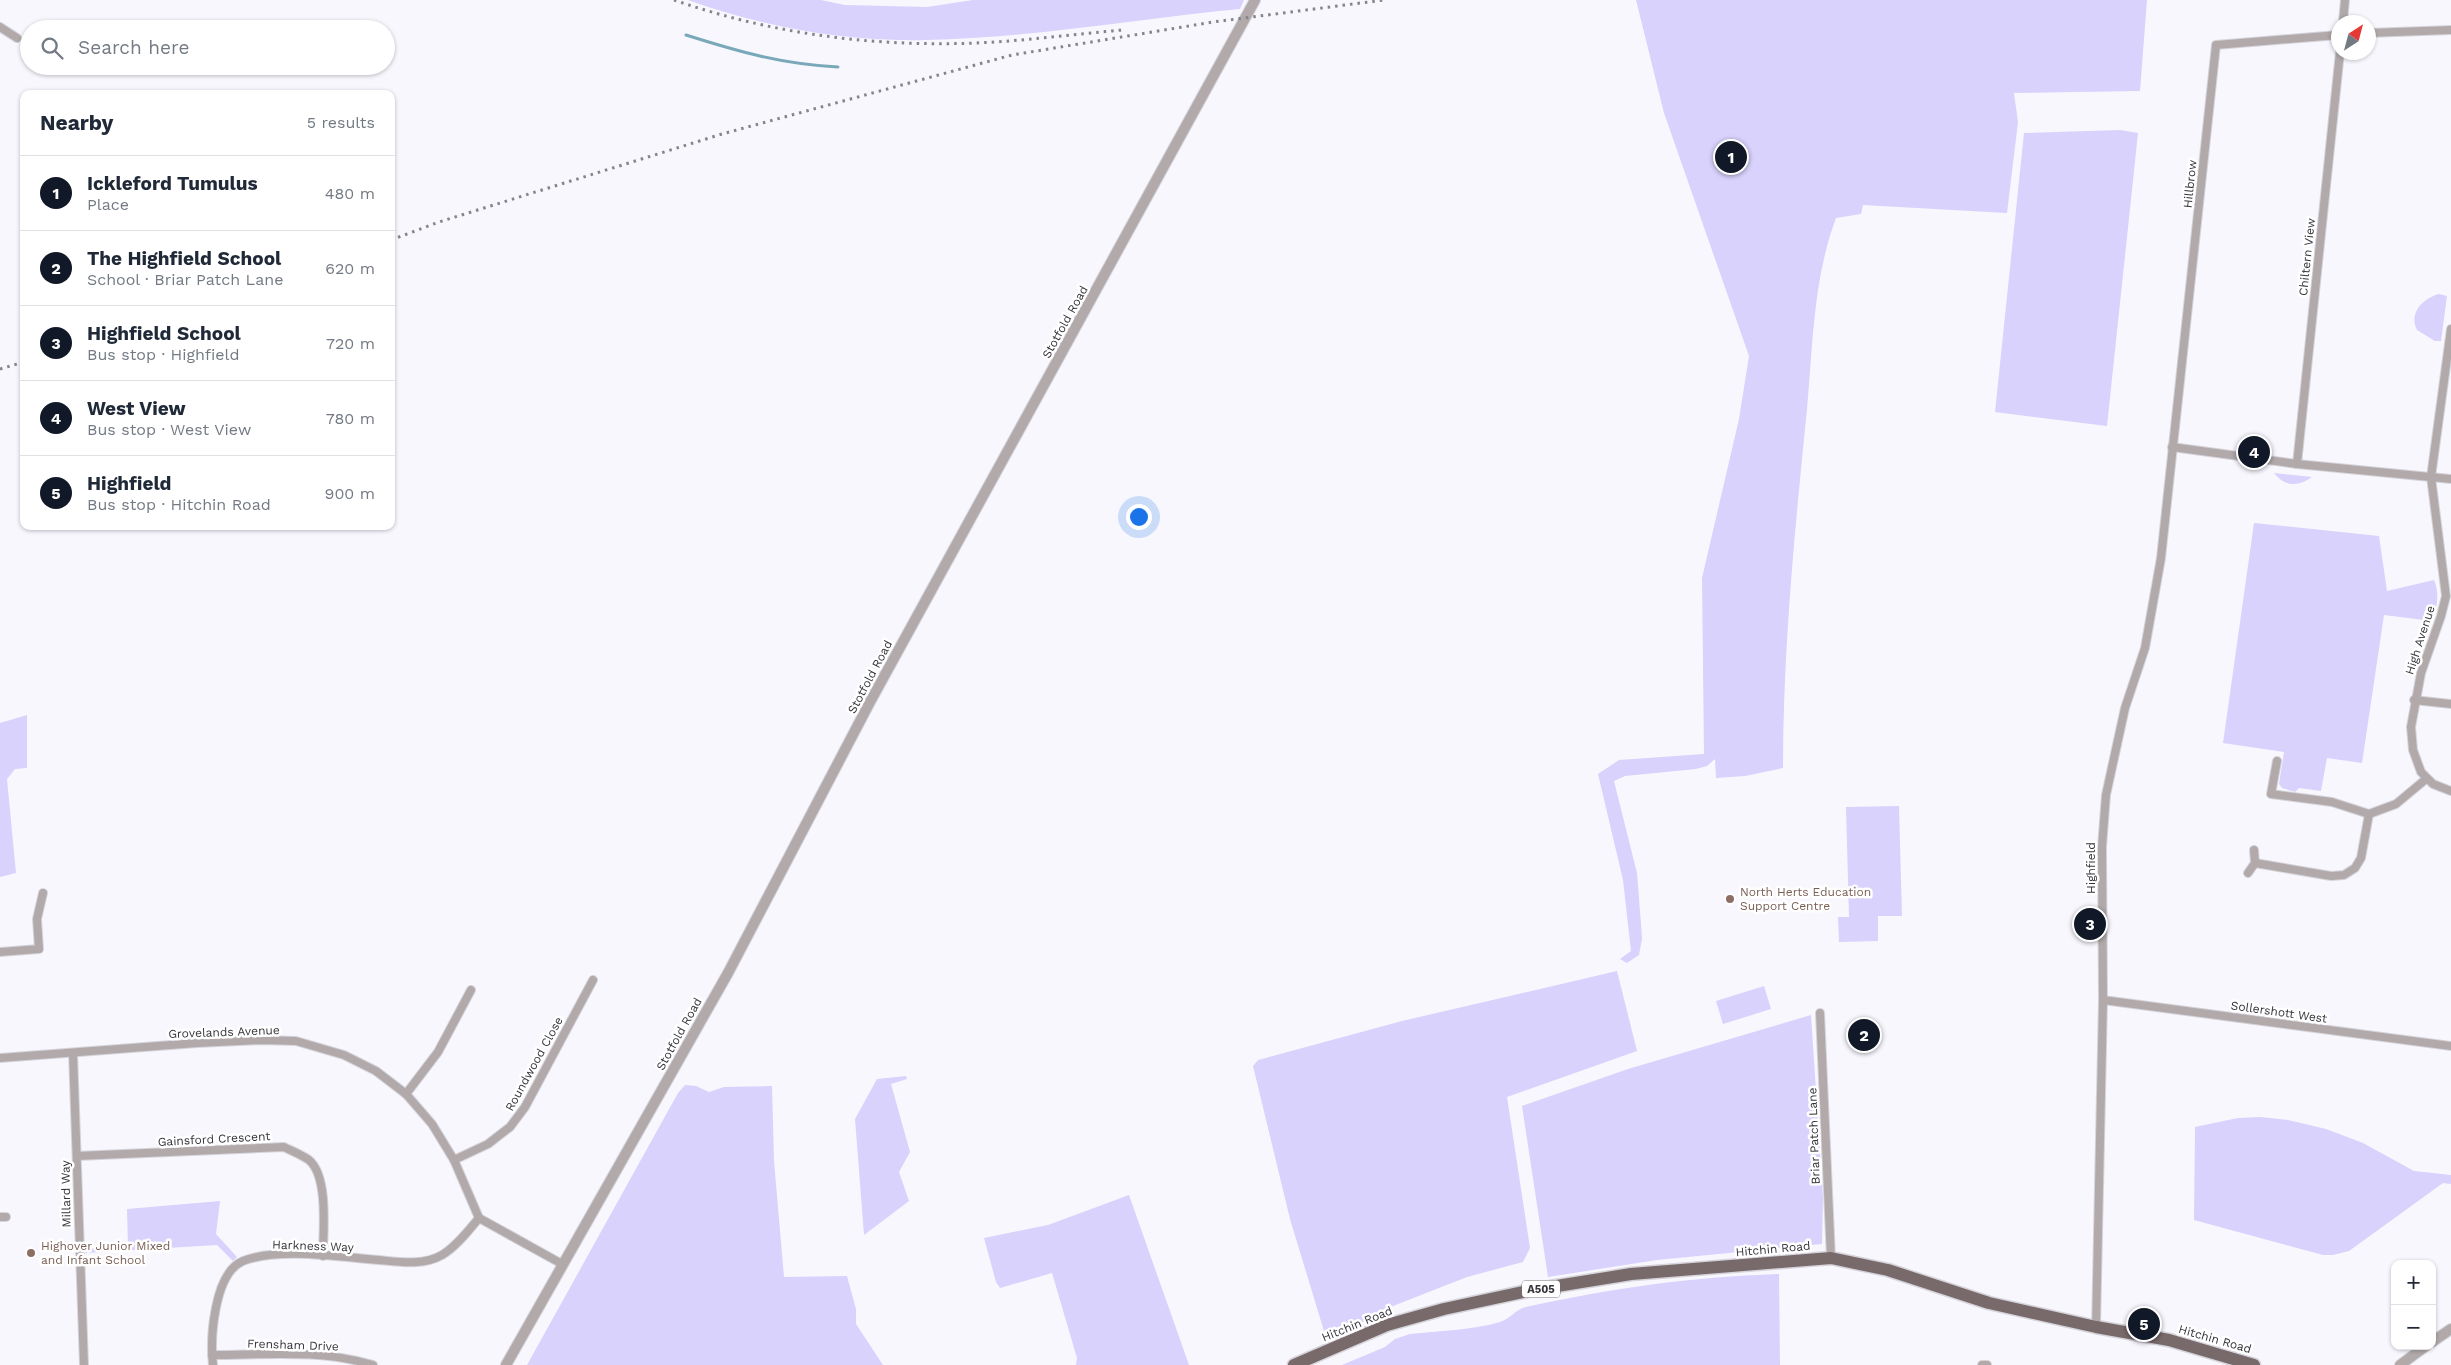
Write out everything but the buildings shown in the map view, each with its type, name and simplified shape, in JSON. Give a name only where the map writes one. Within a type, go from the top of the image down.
[{"type":"main road","name":"Hitchin Road","points":[[1294,1365],[1387,1325],[1444,1309],[1532,1290],[1631,1274],[1831,1258],[1888,1270],[1989,1303],[2096,1327],[2169,1340],[2254,1365]]},
{"type":"street","name":"Stotfold Road","points":[[506,1365],[728,973],[870,702],[1255,0]]},
{"type":"street","points":[[2344,15],[2345,0]]},
{"type":"street","points":[[0,27],[17,38]]},
{"type":"street","points":[[2376,33],[2451,30]]},
{"type":"street","name":"Hillbrow","points":[[2172,447],[2216,45],[2331,36]]},
{"type":"street","name":"Chiltern View","points":[[2297,464],[2339,60]]},
{"type":"street","name":"High Avenue","points":[[2426,779],[2420,772],[2413,750],[2411,727],[2420,673],[2441,616],[2446,596],[2431,477],[2451,329]]},
{"type":"street","points":[[2172,447],[2297,464],[2451,479]]},
{"type":"street","name":"Highfield","points":[[2096,1327],[2103,1000],[2102,848],[2106,790],[2125,708],[2145,648],[2161,558],[2172,447]]},
{"type":"street","points":[[2414,700],[2451,704]]},
{"type":"street","points":[[2277,761],[2271,794],[2332,802],[2369,814],[2396,804],[2426,779],[2441,788],[2451,791]]},
{"type":"street","points":[[2255,863],[2331,876],[2344,875],[2355,868],[2361,858],[2369,814]]},
{"type":"street","points":[[2248,873],[2255,863],[2254,850]]},
{"type":"street","points":[[0,952],[39,949],[37,919],[43,893]]},
{"type":"street","name":"Roundwood Close","points":[[454,1160],[488,1144],[510,1127],[525,1107],[593,980]]},
{"type":"street","points":[[406,1094],[438,1052],[471,990]]},
{"type":"street","name":"Sollershott West","points":[[2103,1000],[2451,1046]]},
{"type":"street","name":"Briar Patch Lane","points":[[1820,1013],[1831,1258]]},
{"type":"street","name":"Grovelands Avenue","points":[[0,1058],[197,1043],[296,1041],[344,1054],[376,1071],[406,1094],[432,1124],[454,1160],[479,1218]]},
{"type":"street","name":"Millard Way","points":[[73,1053],[84,1365]]},
{"type":"street","name":"Gainsford Crescent","points":[[77,1156],[284,1147],[309,1161],[318,1172],[322,1188],[323,1256]]},
{"type":"street","points":[[479,1218],[562,1264]]},
{"type":"street","name":"Harkness Way","points":[[213,1365],[215,1314],[223,1282],[241,1262],[266,1255],[323,1256],[413,1263],[442,1256],[479,1218]]},
{"type":"street","points":[[2436,1339],[2451,1329]]},
{"type":"street","points":[[2400,1365],[2421,1350]]},
{"type":"street","name":"Frensham Drive","points":[[212,1355],[316,1354],[353,1359],[373,1365]]},
{"type":"street","points":[[1982,1365],[1987,1365]]},
{"type":"shaded area","points":[[688,0],[821,0],[845,5],[927,7],[973,0],[1244,0],[1240,9],[1044,32],[965,39],[896,40],[805,31],[746,18]]},
{"type":"shaded area","points":[[1636,0],[2147,0],[2140,91],[2014,93],[2018,122],[2007,213],[1863,205],[1861,214],[1836,218],[1828,241],[1815,312],[1790,588],[1783,768],[1745,776],[1716,778],[1715,759],[1707,766],[1696,769],[1625,776],[1614,781],[1637,873],[1641,924],[1642,939],[1639,955],[1627,963],[1620,959],[1631,951],[1623,880],[1598,774],[1619,760],[1704,754],[1702,578],[1739,419],[1749,356],[1664,113]]},
{"type":"shaded area","points":[[2120,130],[2138,133],[2107,426],[1995,412],[2024,133]]},
{"type":"shaded area","points":[[2439,294],[2447,296],[2441,341],[2435,341],[2417,330],[2415,317],[2423,302]]},
{"type":"shaded area","points":[[2274,473],[2312,477],[2302,483],[2292,484],[2278,478]]},
{"type":"shaded area","points":[[2254,523],[2379,536],[2387,591],[2434,580],[2436,585],[2437,600],[2432,621],[2384,615],[2362,763],[2327,758],[2321,791],[2299,788],[2295,792],[2282,788],[2279,784],[2284,752],[2223,743]]},
{"type":"shaded area","points":[[27,715],[27,768],[15,769],[7,779],[16,873],[0,877],[0,723]]},
{"type":"shaded area","points":[[1899,806],[1902,916],[1878,916],[1878,941],[1839,942],[1838,917],[1849,917],[1846,807]]},
{"type":"shaded area","points":[[1617,971],[1637,1051],[1507,1097],[1530,1248],[1523,1262],[1467,1277],[1393,1306],[1327,1341],[1290,1219],[1253,1066],[1258,1060],[1402,1021]]},
{"type":"shaded area","points":[[1764,986],[1771,1009],[1723,1024],[1716,1001]]},
{"type":"shaded area","points":[[1811,1015],[1823,1197],[1822,1244],[1657,1260],[1548,1277],[1522,1106],[1628,1069]]},
{"type":"shaded area","points":[[906,1076],[907,1079],[891,1084],[910,1152],[899,1172],[909,1201],[864,1235],[855,1119],[877,1079]]},
{"type":"shaded area","points":[[685,1085],[696,1086],[709,1092],[724,1087],[772,1086],[774,1161],[784,1277],[847,1276],[856,1309],[856,1324],[883,1365],[527,1365],[678,1093]]},
{"type":"shaded area","points":[[2260,1117],[2288,1120],[2326,1129],[2363,1143],[2414,1171],[2451,1175],[2451,1184],[2443,1183],[2349,1251],[2333,1255],[2323,1255],[2194,1220],[2195,1127],[2238,1118]]},
{"type":"shaded area","points":[[1129,1195],[1189,1365],[1076,1365],[1077,1358],[1052,1273],[1000,1288],[996,1282],[984,1238],[1048,1225]]},
{"type":"shaded area","points":[[220,1201],[216,1234],[237,1257],[233,1261],[217,1245],[84,1253],[83,1249],[128,1247],[127,1209]]},
{"type":"shaded area","points":[[1779,1274],[1780,1365],[1342,1365],[1385,1347],[1395,1339],[1410,1334],[1490,1325],[1504,1321],[1522,1308],[1558,1300],[1683,1281]]},
{"type":"waterway","points":[[686,35],[779,60],[838,67]]},
{"type":"railway","points":[[674,0],[711,12],[785,30],[823,36],[899,43],[994,42],[1123,30]]},
{"type":"railway","points":[[395,238],[439,222],[722,134],[1012,55],[1213,22],[1384,0]]},
{"type":"railway","points":[[0,369],[20,363]]},
{"type":"place","name":"Ickleford Tumulus","points":[[1731,157]]},
{"type":"place","name":"West View","points":[[2254,452]]},
{"type":"place","name":"North Herts Education Support Centre","points":[[1730,899]]},
{"type":"place","name":"Highfield School","points":[[2090,924]]},
{"type":"place","name":"The Highfield School","points":[[1864,1035]]},
{"type":"place","name":"Highover Junior Mixed and Infant School","points":[[31,1253]]},
{"type":"place","name":"Highfield","points":[[2144,1324]]}]
